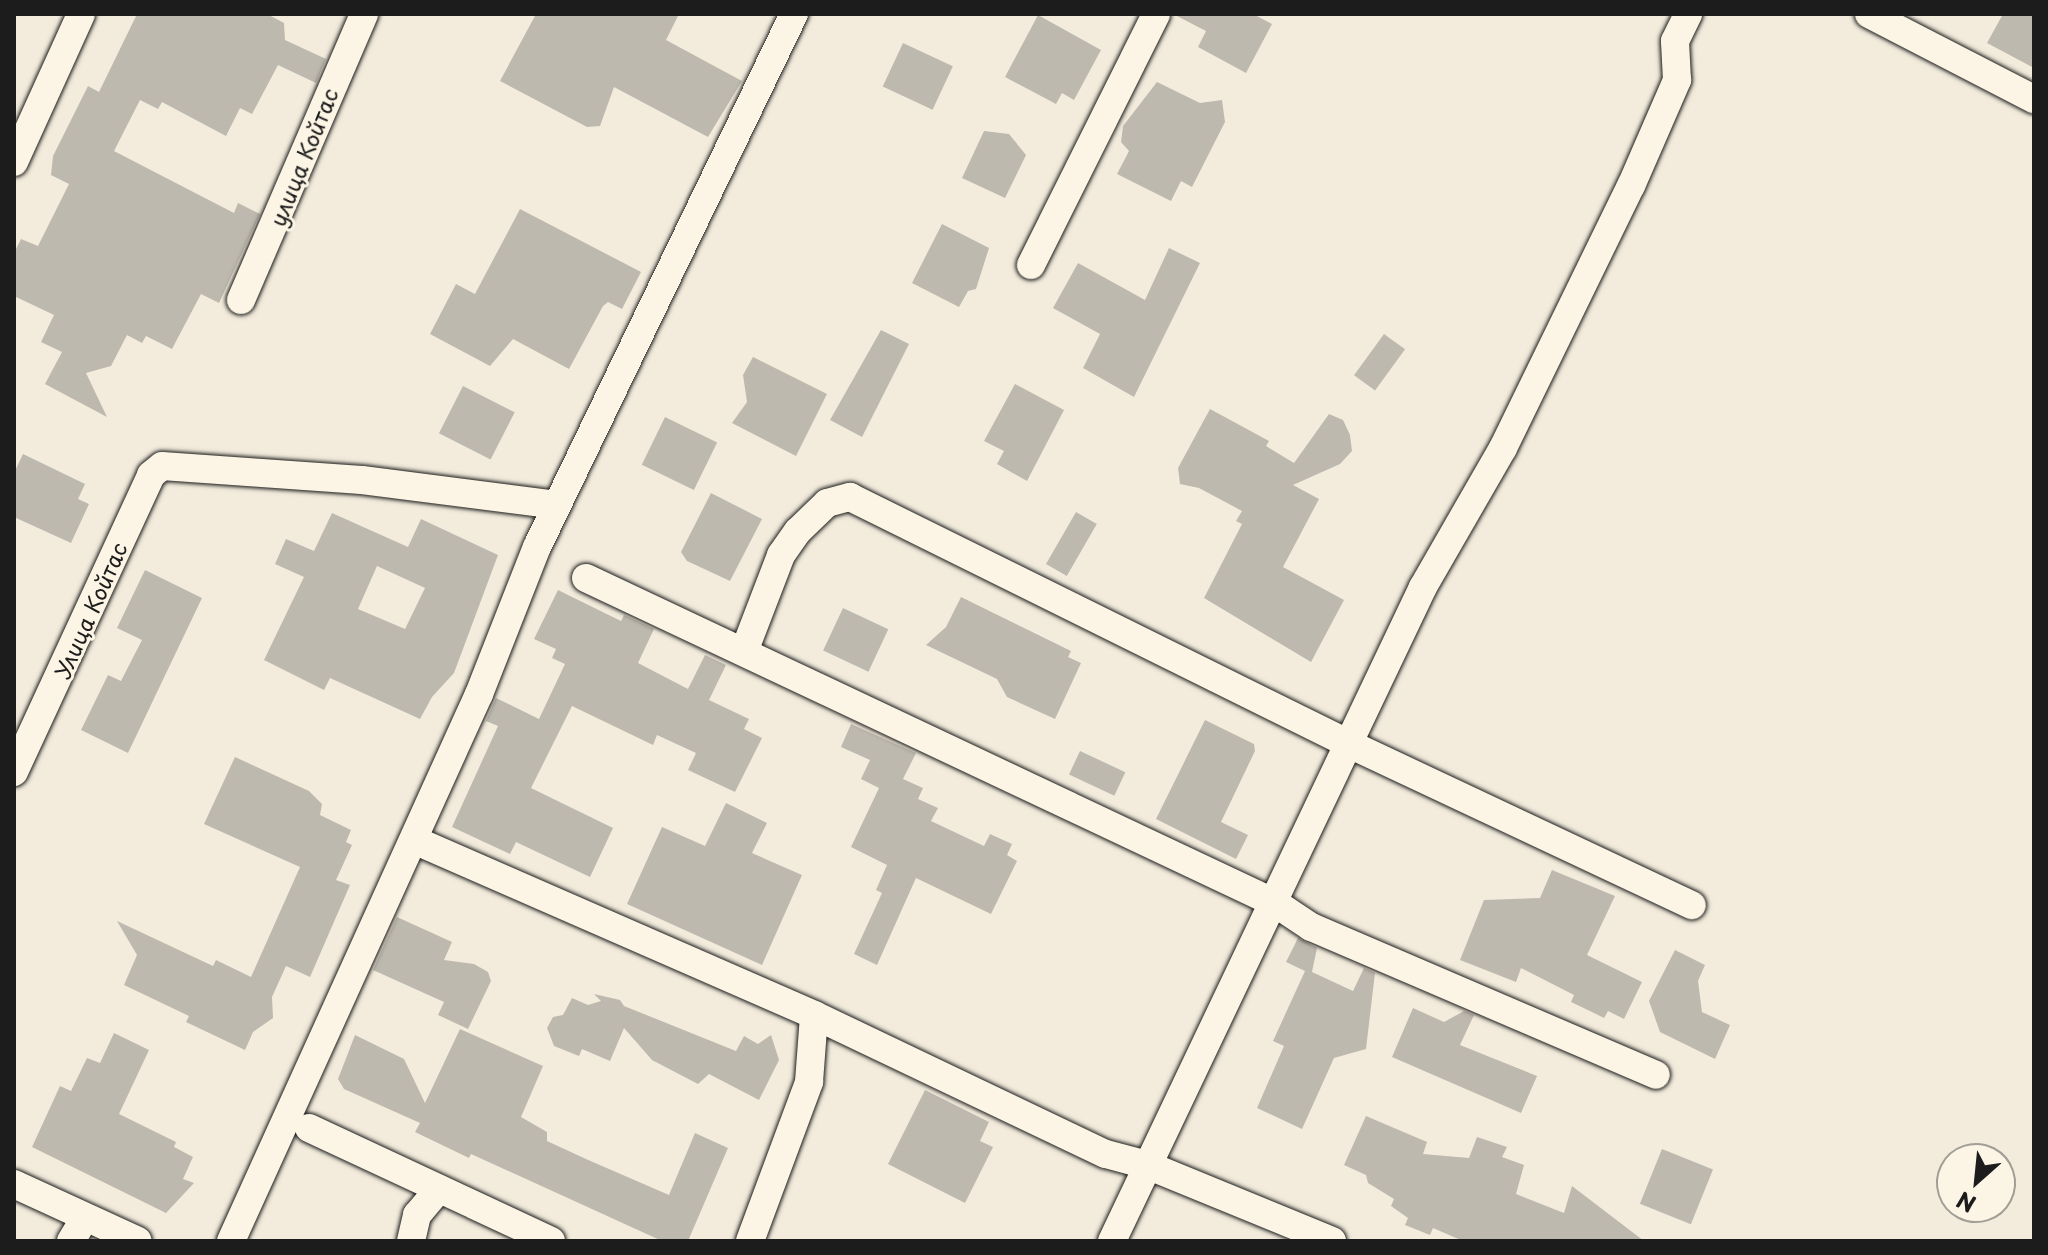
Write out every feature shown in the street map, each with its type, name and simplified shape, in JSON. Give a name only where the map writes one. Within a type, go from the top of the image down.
[{"type":"street","points":[[14,162],[81,14]]},
{"type":"street","name":"улица Койтас","points":[[241,300],[364,14]]},
{"type":"street","points":[[231,1241],[414,840],[556,505],[794,14]]},
{"type":"street","points":[[1031,265],[1156,14]]},
{"type":"street","points":[[1112,1241],[1423,587],[1503,448],[1631,186],[1677,80],[1675,41],[1688,14]]},
{"type":"street","points":[[1869,14],[2034,99]]},
{"type":"street","name":"Улица Койтас","points":[[14,772],[151,475],[162,466],[362,480],[556,505]]},
{"type":"street","points":[[745,649],[789,543],[827,503],[850,497],[1347,743],[1692,905]]},
{"type":"street","points":[[586,578],[745,649],[1275,903],[1311,927],[1656,1075]]},
{"type":"street","points":[[414,840],[814,1015],[1106,1154],[1147,1165],[1332,1241]]},
{"type":"street","points":[[750,1241],[809,1082],[814,1015]]},
{"type":"street","points":[[309,1128],[551,1241]]},
{"type":"street","points":[[14,1184],[78,1230],[138,1241]]},
{"type":"street","points":[[411,1241],[417,1215],[439,1189]]},
{"type":"building","points":[[137,14],[267,14],[284,23],[285,40],[326,59],[316,83],[278,65],[252,114],[240,108],[226,136],[162,102],[158,109],[140,100],[114,151],[234,213],[238,203],[260,214],[219,303],[201,294],[172,349],[146,336],[142,343],[127,335],[111,366],[86,373],[107,417],[45,384],[62,352],[41,342],[54,315],[14,296],[14,253],[21,239],[38,246],[69,184],[51,175],[53,156],[88,86],[99,92]]},
{"type":"building","points":[[536,14],[679,14],[666,40],[742,81],[708,137],[614,87],[600,126],[587,127],[500,81]]},
{"type":"building","points":[[1173,14],[1253,14],[1272,24],[1246,73],[1198,47],[1206,31]]},
{"type":"building","points":[[2003,14],[2034,14],[2034,68],[1987,43]]},
{"type":"building","points":[[1038,15],[1101,50],[1074,100],[1062,93],[1056,104],[1005,77]]},
{"type":"building","points":[[903,43],[953,66],[933,110],[883,87]]},
{"type":"building","points":[[1157,82],[1200,103],[1222,100],[1225,122],[1192,187],[1181,181],[1171,201],[1117,174],[1129,151],[1121,142],[1123,126]]},
{"type":"building","points":[[984,131],[1009,134],[1026,155],[1005,198],[962,178]]},
{"type":"building","points":[[520,209],[641,272],[622,309],[608,302],[603,306],[569,369],[513,339],[490,366],[430,334],[456,284],[475,294]]},
{"type":"building","points":[[942,224],[989,248],[976,289],[968,291],[959,307],[912,283]]},
{"type":"building","points":[[1169,248],[1200,263],[1134,397],[1083,368],[1100,334],[1053,308],[1078,263],[1145,300]]},
{"type":"building","points":[[881,330],[909,344],[862,437],[830,420]]},
{"type":"building","points":[[1384,334],[1405,349],[1375,391],[1354,375]]},
{"type":"building","points":[[753,357],[827,394],[796,456],[732,423],[747,402],[743,375]]},
{"type":"building","points":[[1015,384],[1064,410],[1027,481],[997,464],[1004,451],[984,441]]},
{"type":"building","points":[[463,386],[515,412],[491,460],[439,433]]},
{"type":"building","points":[[1210,409],[1269,441],[1266,446],[1294,463],[1329,414],[1343,420],[1350,435],[1352,451],[1340,464],[1293,485],[1319,499],[1283,567],[1344,600],[1311,662],[1204,598],[1242,524],[1236,521],[1242,511],[1199,488],[1180,484],[1178,468]]},
{"type":"building","points":[[665,417],[717,442],[694,490],[642,465]]},
{"type":"building","points":[[23,454],[85,484],[78,499],[89,504],[71,543],[14,517],[14,473]]},
{"type":"building","points":[[711,493],[762,519],[730,581],[687,561],[681,552]]},
{"type":"building","points":[[1076,512],[1097,524],[1067,576],[1046,564]]},
{"type":"building","points":[[332,513],[408,547],[421,519],[498,555],[454,673],[432,697],[420,719],[330,678],[324,690],[264,660],[304,577],[275,564],[286,539],[314,551]],"holes":[[[377,566],[425,588],[405,629],[358,609]]]},
{"type":"building","points":[[145,570],[202,598],[128,753],[81,730],[108,675],[121,681],[142,640],[117,628]]},
{"type":"building","points":[[558,590],[621,621],[624,615],[654,629],[638,663],[688,689],[705,655],[726,665],[709,700],[749,719],[744,729],[762,738],[735,792],[688,770],[696,753],[657,735],[653,745],[572,706],[531,788],[613,828],[590,877],[516,842],[510,854],[452,827],[498,726],[486,721],[496,698],[539,719],[565,664],[552,658],[556,649],[534,639]]},
{"type":"building","points":[[961,597],[1071,651],[1068,657],[1081,663],[1055,719],[1007,697],[997,679],[926,645],[946,627]]},
{"type":"building","points":[[843,608],[888,629],[868,672],[823,651]]},
{"type":"building","points":[[1205,720],[1254,744],[1255,751],[1221,822],[1248,835],[1236,859],[1156,819]]},
{"type":"building","points":[[851,724],[916,753],[903,779],[923,788],[918,799],[938,808],[931,821],[984,846],[990,834],[1012,844],[1007,855],[1017,861],[991,914],[916,878],[877,965],[854,954],[882,893],[876,890],[887,865],[851,847],[879,788],[861,779],[870,760],[841,747]]},
{"type":"building","points":[[1080,751],[1125,772],[1114,796],[1069,775]]},
{"type":"building","points":[[235,757],[309,791],[322,804],[320,815],[351,830],[346,842],[352,845],[336,880],[350,885],[310,977],[286,966],[272,997],[273,1018],[253,1032],[245,1050],[186,1022],[189,1016],[124,985],[137,955],[117,921],[213,966],[216,960],[251,977],[300,867],[204,824]]},
{"type":"building","points":[[726,803],[767,823],[752,853],[802,875],[762,965],[627,904],[662,827],[705,846]]},
{"type":"building","points":[[1552,870],[1615,896],[1587,955],[1642,982],[1624,1019],[1608,1011],[1604,1018],[1571,1002],[1574,995],[1521,968],[1516,982],[1460,960],[1484,900],[1540,898]]},
{"type":"building","points":[[397,917],[452,942],[444,960],[474,964],[488,972],[491,981],[468,1029],[438,1015],[444,1002],[373,970]]},
{"type":"building","points":[[1298,938],[1317,948],[1312,972],[1353,991],[1364,968],[1375,973],[1366,1049],[1334,1058],[1302,1129],[1257,1108],[1284,1046],[1273,1041],[1305,971],[1286,962]]},
{"type":"building","points":[[1675,950],[1705,965],[1698,981],[1702,1012],[1730,1025],[1715,1059],[1660,1032],[1649,1001]]},
{"type":"building","points":[[594,994],[620,1000],[624,1006],[736,1051],[744,1036],[758,1044],[771,1035],[779,1060],[759,1100],[709,1074],[698,1084],[652,1060],[624,1028],[610,1061],[582,1049],[579,1056],[554,1046],[547,1028],[553,1017],[563,1015],[572,998],[588,1005],[601,1001]]},
{"type":"building","points":[[1413,1008],[1444,1022],[1464,1011],[1474,1015],[1460,1045],[1537,1076],[1521,1113],[1392,1057]]},
{"type":"building","points":[[460,1029],[543,1066],[521,1117],[547,1132],[547,1141],[586,1159],[669,1195],[695,1133],[728,1148],[688,1241],[662,1241],[471,1154],[469,1158],[415,1132],[420,1123],[344,1089],[338,1079],[355,1035],[404,1059],[425,1103]]},
{"type":"building","points":[[114,1033],[149,1050],[119,1114],[176,1142],[174,1147],[193,1157],[183,1179],[194,1183],[166,1213],[32,1147],[60,1086],[71,1091],[87,1058],[100,1063]]},
{"type":"building","points":[[925,1090],[989,1122],[980,1141],[993,1147],[965,1203],[888,1164]]},
{"type":"building","points":[[1366,1116],[1427,1142],[1423,1154],[1469,1158],[1477,1137],[1507,1147],[1502,1157],[1524,1165],[1516,1194],[1564,1213],[1572,1186],[1644,1241],[1463,1241],[1433,1228],[1430,1235],[1405,1225],[1408,1218],[1391,1206],[1394,1199],[1368,1183],[1366,1175],[1344,1165]]},
{"type":"building","points":[[1662,1149],[1713,1170],[1691,1224],[1640,1204]]}]
